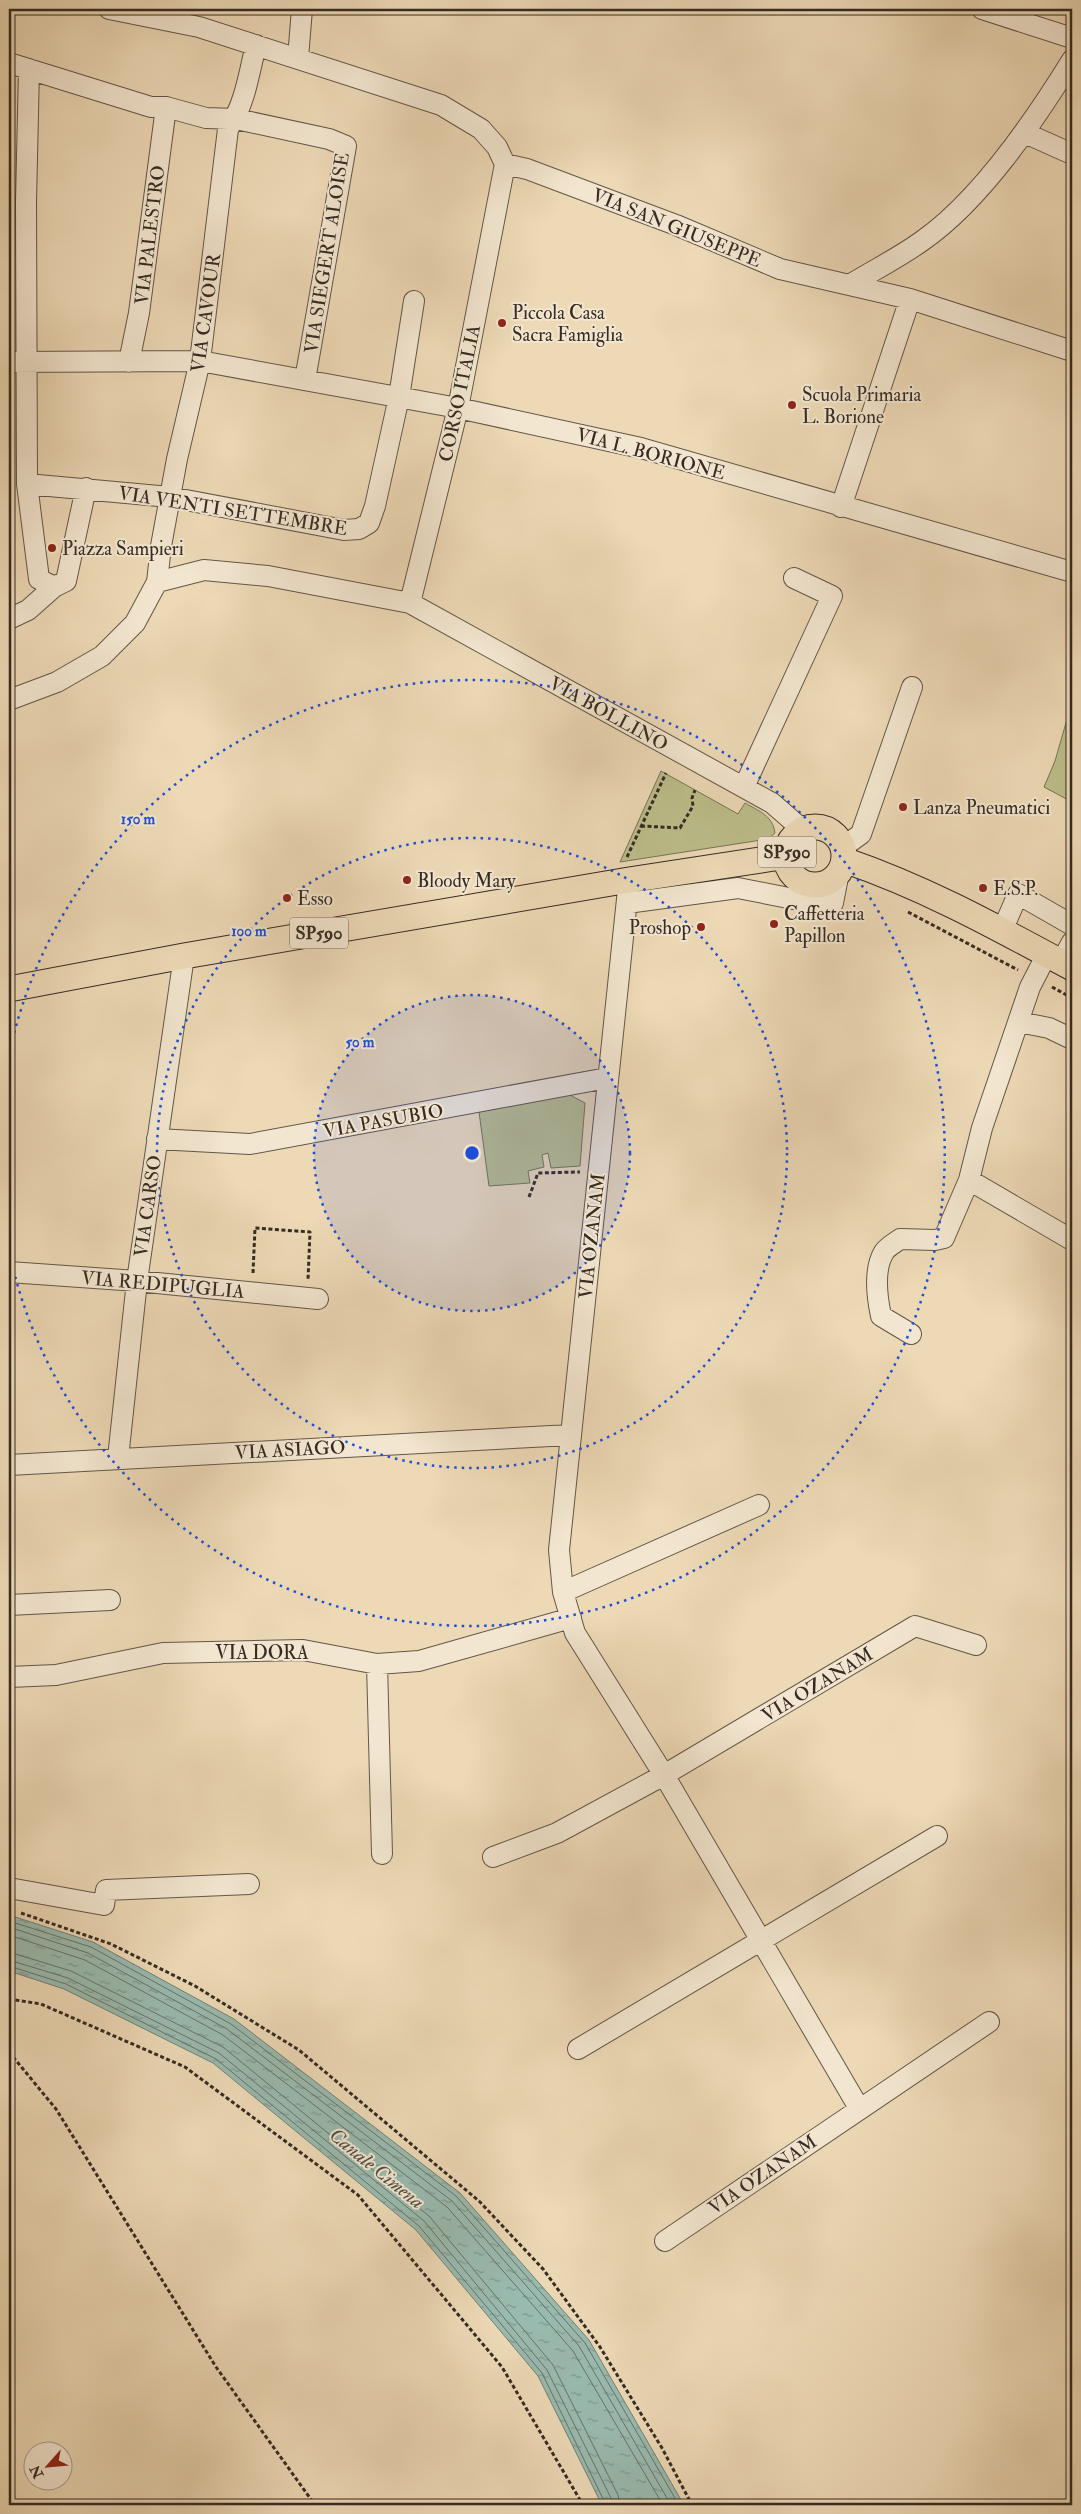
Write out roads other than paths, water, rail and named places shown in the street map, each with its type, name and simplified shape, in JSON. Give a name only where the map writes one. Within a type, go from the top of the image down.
[{"type":"main road","name":"SP590","points":[[811,828],[827,829],[839,840],[842,860],[825,883],[807,884],[792,873],[787,856],[789,845],[794,836],[803,830],[811,828]]},
{"type":"main road","name":"SP590","points":[[9,989],[184,956],[787,856]]},
{"type":"main road","name":"SP590","points":[[842,860],[884,874],[939,897],[1002,931],[1063,957]]},
{"type":"street","points":[[109,9],[199,27],[441,105],[481,129],[497,147],[504,164]]},
{"type":"street","points":[[298,58],[302,9]]},
{"type":"street","points":[[982,9],[1072,38]]},
{"type":"street","name":"VIA CAVOUR","points":[[157,582],[170,497],[200,361],[228,129],[236,119],[247,86],[256,45]]},
{"type":"street","points":[[851,284],[923,240],[963,206],[1025,133],[1072,60]]},
{"type":"street","points":[[9,63],[151,107],[166,107],[206,118],[236,119]]},
{"type":"street","points":[[29,69],[26,202],[18,362],[27,484],[38,579],[54,587]]},
{"type":"street","name":"VIA PALESTRO","points":[[129,362],[139,313],[166,107]]},
{"type":"street","name":"VIA SIEGERT ALOISE","points":[[236,119],[329,139],[346,146],[305,380]]},
{"type":"street","points":[[1025,133],[1072,154]]},
{"type":"street","name":"VIA SAN GIUSEPPE","points":[[504,164],[527,170],[676,225],[780,269],[910,299],[1072,351]]},
{"type":"street","name":"CORSO ITALIA","points":[[410,603],[458,408],[504,164]]},
{"type":"street","points":[[841,507],[910,299]]},
{"type":"street","name":"VIA VENTI SETTEMBRE","points":[[86,488],[170,497],[344,530],[359,529],[369,523],[375,506],[399,397],[414,301]]},
{"type":"street","name":"VIA L. BORIONE","points":[[18,362],[200,361],[458,408],[641,448],[1072,572]]},
{"type":"street","points":[[9,619],[28,610],[54,587],[66,581],[86,488],[27,484]]},
{"type":"street","points":[[9,700],[57,682],[102,656],[135,623],[157,582],[204,570],[268,576],[410,603]]},
{"type":"street","points":[[744,787],[832,596],[794,578]]},
{"type":"street","name":"VIA BOLLINO","points":[[410,603],[744,787],[772,804],[803,830]]},
{"type":"street","points":[[626,883],[738,888],[814,903],[833,903],[842,860],[861,834],[912,687]]},
{"type":"street","name":"VIA OZANAM","points":[[626,883],[559,1550],[563,1592],[576,1633],[664,1775],[859,2108]]},
{"type":"street","points":[[1002,931],[1018,894],[1072,925]]},
{"type":"street","name":"VIA CARSO","points":[[118,1458],[137,1281],[184,956]]},
{"type":"street","points":[[911,1334],[881,1316],[876,1295],[878,1270],[884,1252],[900,1239],[935,1240],[944,1238],[969,1180],[982,1128],[1034,978],[1063,957]]},
{"type":"street","points":[[1019,1022],[1049,1028],[1072,1039]]},
{"type":"street","name":"VIA PASUBIO","points":[[157,1139],[250,1144],[607,1078]]},
{"type":"street","points":[[969,1180],[1072,1240]]},
{"type":"street","name":"VIA REDIPUGLIA","points":[[9,1272],[137,1281],[312,1298]]},
{"type":"street","name":"VIA ASIAGO","points":[[9,1465],[570,1435]]},
{"type":"street","points":[[563,1592],[759,1505]]},
{"type":"street","points":[[9,1605],[110,1600]]},
{"type":"street","name":"VIA DORA","points":[[9,1677],[56,1675],[163,1653],[303,1650],[377,1664],[420,1661],[571,1618]]},
{"type":"street","name":"VIA OZANAM","points":[[494,1857],[557,1833],[664,1775],[915,1626],[976,1645]]},
{"type":"street","points":[[377,1664],[382,1854]]},
{"type":"street","points":[[578,2049],[937,1836]]},
{"type":"street","points":[[9,1888],[104,1905],[106,1890],[249,1884]]},
{"type":"street","name":"VIA OZANAM","points":[[665,2241],[859,2108],[989,2022]]},
{"type":"water","name":"Canale Cimena","points":[[9,1915],[93,1942],[234,2019],[460,2193],[589,2340],[684,2505],[602,2505],[538,2376],[416,2230],[213,2063],[64,1989],[9,1971]]},
{"type":"place","name":"Piccola Casa Sacra Famiglia","points":[[502,323]]},
{"type":"place","name":"Scuola Primaria L. Borione","points":[[792,405]]},
{"type":"place","name":"Piazza Sampieri","points":[[52,548]]},
{"type":"place","name":"Lanza Pneumatici","points":[[903,807]]},
{"type":"place","name":"Bloody Mary","points":[[407,880]]},
{"type":"place","name":"E.S.P.","points":[[983,888]]},
{"type":"place","name":"Esso","points":[[287,898]]},
{"type":"place","name":"Caffetteria Papillon","points":[[774,924]]},
{"type":"place","name":"Proshop","points":[[701,927]]}]
